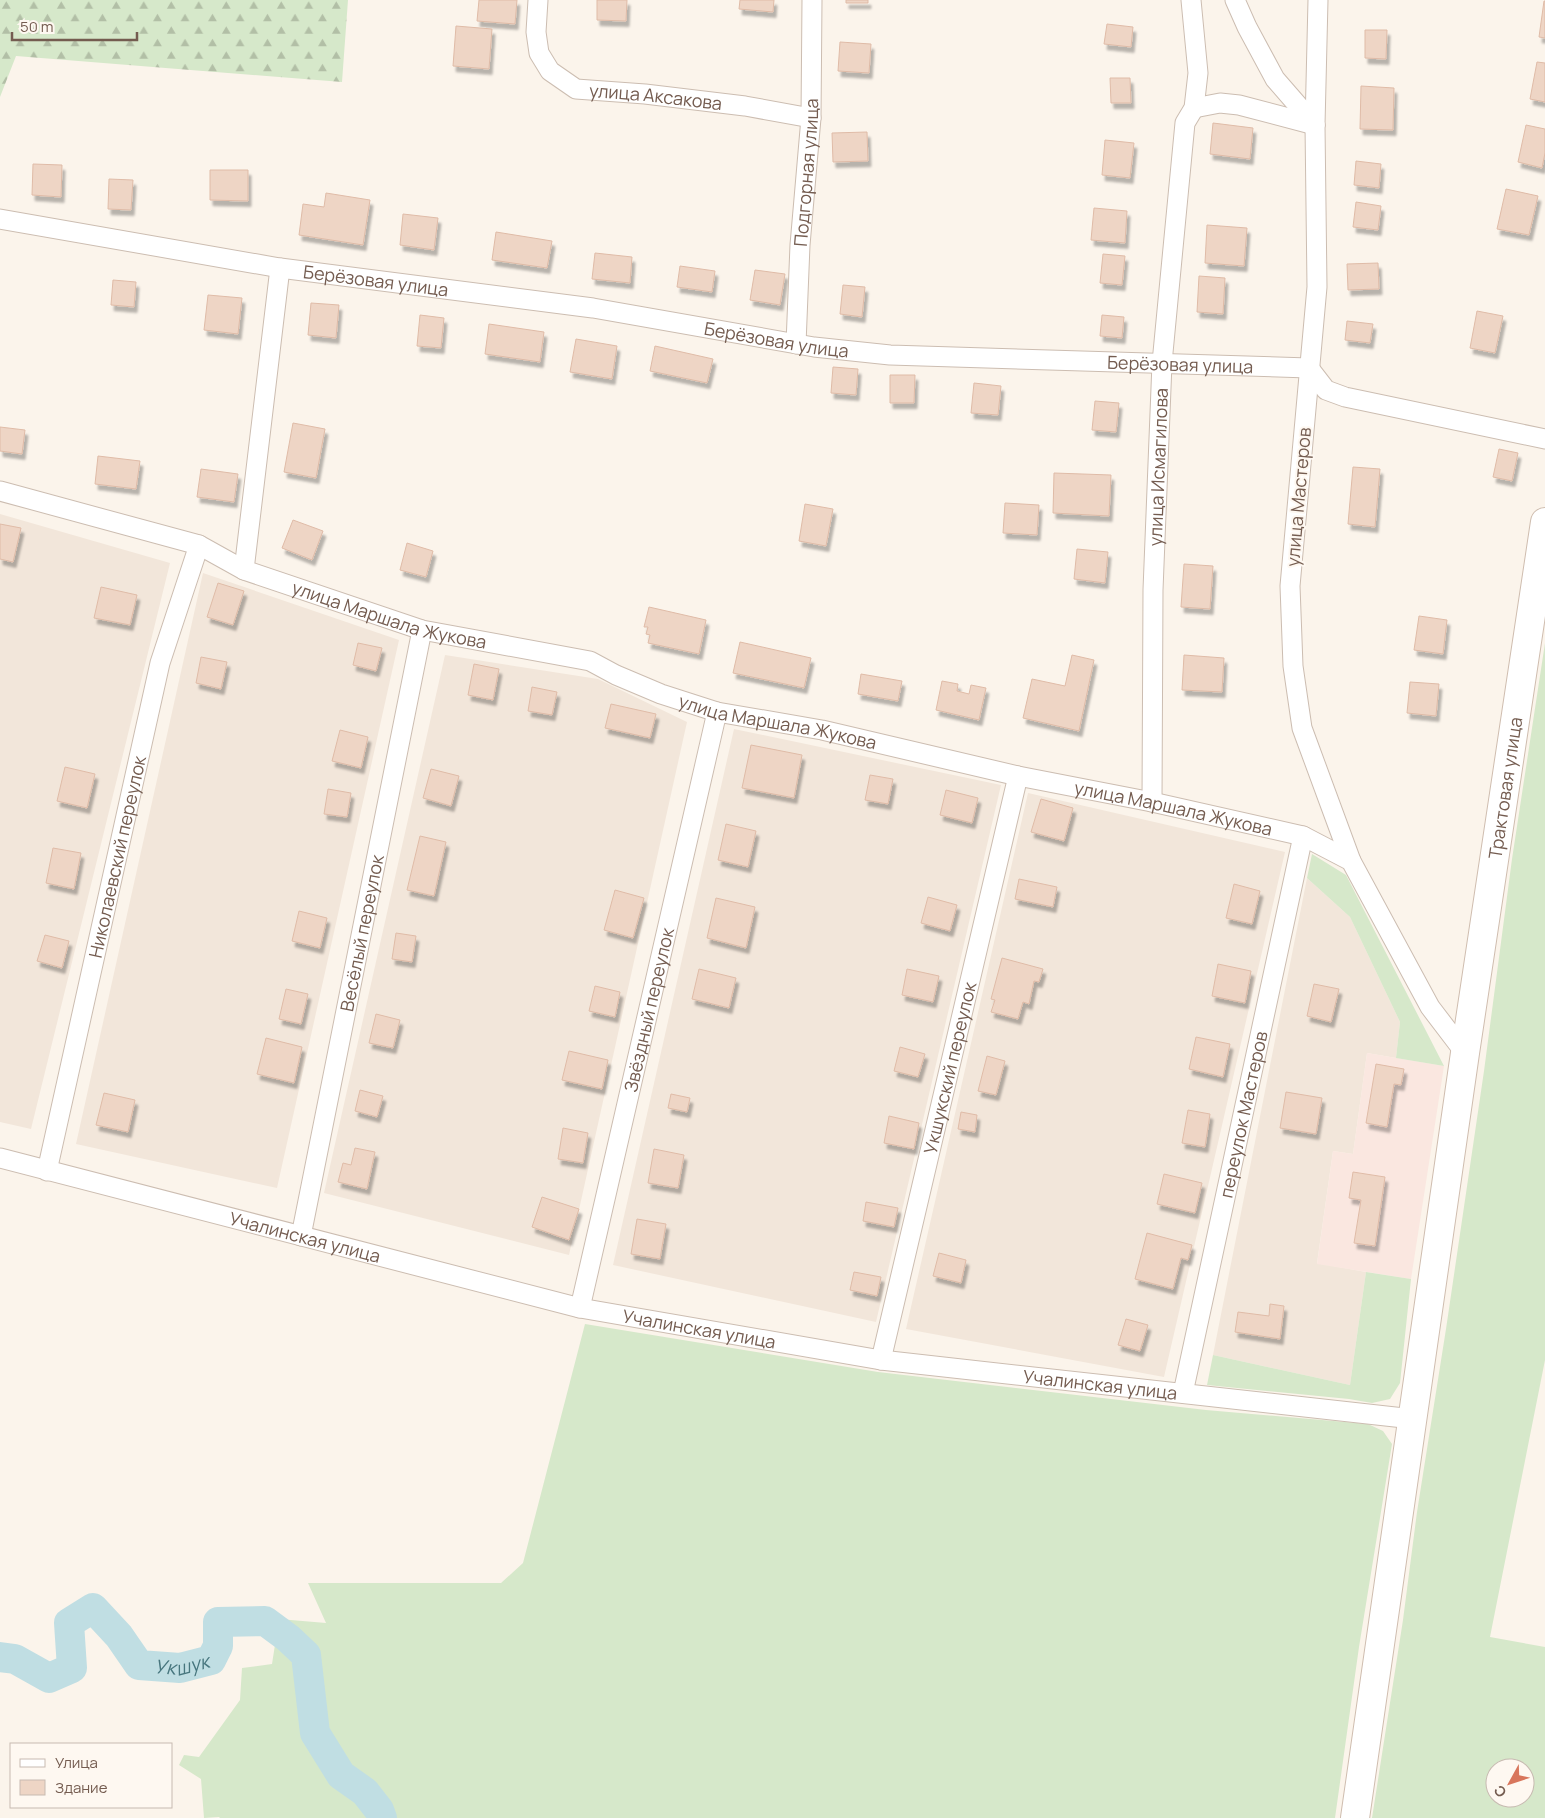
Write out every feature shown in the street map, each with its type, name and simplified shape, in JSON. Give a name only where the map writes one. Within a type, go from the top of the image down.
[{"type":"main road","name":"Трактовая улица","points":[[1355,1818],[1465,1053],[1545,522]]},
{"type":"street","name":"улица Аксакова","points":[[538,0],[536,32],[539,53],[550,71],[576,89],[645,94],[745,106],[811,118]]},
{"type":"street","name":"Подгорная улица","points":[[796,344],[800,245],[811,118],[812,0]]},
{"type":"street","name":"улица Исмагилова","points":[[1152,802],[1153,590],[1162,363],[1184,123],[1194,108],[1198,73],[1191,0]]},
{"type":"street","points":[[1235,0],[1275,79],[1315,125]]},
{"type":"street","points":[[1315,125],[1318,0]]},
{"type":"street","points":[[1194,108],[1220,103],[1239,105],[1315,125]]},
{"type":"street","name":"улица Мастеров","points":[[1315,125],[1316,287],[1290,586],[1293,666],[1302,728],[1350,861]]},
{"type":"street","name":"Берёзовая улица","points":[[0,219],[280,268],[593,308],[796,344],[890,355],[1309,368]]},
{"type":"street","points":[[244,570],[280,268]]},
{"type":"street","points":[[1309,368],[1326,390],[1345,397],[1545,439]]},
{"type":"street","name":"улица Маршала Жукова","points":[[0,491],[200,545],[244,570],[422,630],[590,661],[662,694],[717,712],[822,730],[1018,776],[1152,802],[1303,836],[1350,861]]},
{"type":"street","name":"Николаевский переулок","points":[[47,1171],[160,663],[200,545]]},
{"type":"street","name":"Весёлый переулок","points":[[301,1236],[422,630]]},
{"type":"street","name":"Звёздный переулок","points":[[580,1308],[717,712]]},
{"type":"street","name":"Укшукский переулок","points":[[881,1360],[1018,776]]},
{"type":"street","name":"переулок Мастеров","points":[[1183,1393],[1303,836]]},
{"type":"street","points":[[1350,861],[1430,1008],[1465,1053]]},
{"type":"street","name":"Учалинская улица","points":[[0,1158],[580,1308],[881,1360],[1413,1419]]},
{"type":"shaded area","points":[[0,514],[170,563],[31,1129],[0,1122]]},
{"type":"shaded area","points":[[203,573],[399,640],[277,1188],[76,1144]]},
{"type":"shaded area","points":[[445,655],[598,679],[687,722],[569,1255],[324,1193]]},
{"type":"shaded area","points":[[734,729],[1001,785],[876,1322],[613,1265]]},
{"type":"shaded area","points":[[1028,793],[1285,852],[1164,1377],[906,1329]]},
{"type":"shaded area","points":[[1307,878],[1350,917],[1400,1022],[1396,1058],[1367,1053],[1353,1154],[1333,1151],[1317,1263],[1366,1272],[1350,1385],[1213,1355]]},
{"type":"shaded area","points":[[1367,1053],[1444,1066],[1411,1279],[1317,1264],[1333,1151],[1353,1154]]},
{"type":"green space","points":[[0,0],[348,0],[342,82],[16,56],[0,97]]},
{"type":"green space","points":[[1545,643],[1545,1360],[1490,1637],[1545,1647],[1545,1818],[1372,1818],[1403,1620],[1417,1512],[1484,1071],[1512,859]]},
{"type":"green space","points":[[1312,854],[1346,875],[1444,1066],[1396,1058],[1400,1022],[1350,917],[1307,878]]},
{"type":"green space","points":[[1366,1272],[1411,1279],[1400,1383],[1390,1399],[1372,1403],[1207,1385],[1213,1355],[1350,1385]]},
{"type":"green space","points":[[585,1324],[878,1372],[1206,1410],[1368,1424],[1383,1431],[1392,1444],[1359,1647],[1335,1818],[204,1818],[201,1779],[179,1765],[184,1755],[199,1757],[240,1700],[242,1668],[272,1664],[279,1619],[326,1623],[308,1583],[501,1583],[523,1563]]},
{"type":"building","points":[[479,0],[517,0],[515,24],[477,21]]},
{"type":"building","points":[[597,0],[627,0],[626,21],[597,20]]},
{"type":"building","points":[[740,0],[774,0],[773,12],[739,9]]},
{"type":"building","points":[[846,0],[868,0],[868,3],[846,3]]},
{"type":"building","points":[[1545,1],[1545,38],[1539,37]]},
{"type":"building","points":[[1107,24],[1133,27],[1131,47],[1104,44]]},
{"type":"building","points":[[456,26],[492,29],[489,69],[453,66]]},
{"type":"building","points":[[1365,30],[1387,30],[1386,59],[1365,58]]},
{"type":"building","points":[[840,42],[871,44],[869,73],[838,71]]},
{"type":"building","points":[[1537,62],[1545,63],[1545,102],[1530,99]]},
{"type":"building","points":[[1110,78],[1130,78],[1131,103],[1111,103]]},
{"type":"building","points":[[1361,86],[1394,88],[1393,130],[1360,129]]},
{"type":"building","points":[[1213,123],[1253,128],[1250,159],[1210,154]]},
{"type":"building","points":[[1526,125],[1545,129],[1545,153],[1542,168],[1518,162]]},
{"type":"building","points":[[867,132],[868,161],[833,162],[832,133]]},
{"type":"building","points":[[1105,140],[1134,143],[1130,178],[1102,175]]},
{"type":"building","points":[[1356,161],[1381,164],[1379,188],[1354,185]]},
{"type":"building","points":[[33,164],[62,165],[61,197],[32,195]]},
{"type":"building","points":[[210,170],[248,170],[248,201],[210,200]]},
{"type":"building","points":[[109,179],[133,180],[131,210],[108,209]]},
{"type":"building","points":[[1506,189],[1538,196],[1529,235],[1497,229]]},
{"type":"building","points":[[326,193],[370,200],[363,245],[299,235],[303,204],[324,207]]},
{"type":"building","points":[[1356,202],[1381,206],[1378,230],[1353,227]]},
{"type":"building","points":[[1094,208],[1127,211],[1125,243],[1091,240]]},
{"type":"building","points":[[403,214],[438,218],[434,250],[400,245]]},
{"type":"building","points":[[1207,225],[1247,228],[1244,266],[1205,263]]},
{"type":"building","points":[[496,232],[552,241],[547,268],[492,260]]},
{"type":"building","points":[[595,253],[632,257],[630,283],[592,279]]},
{"type":"building","points":[[1103,254],[1125,256],[1122,285],[1100,283]]},
{"type":"building","points":[[1378,263],[1379,289],[1348,290],[1347,264]]},
{"type":"building","points":[[680,266],[715,271],[712,292],[677,287]]},
{"type":"building","points":[[755,270],[785,274],[780,305],[750,300]]},
{"type":"building","points":[[1199,276],[1225,278],[1223,314],[1197,312]]},
{"type":"building","points":[[113,280],[136,282],[134,307],[111,305]]},
{"type":"building","points":[[843,285],[865,287],[862,317],[840,314]]},
{"type":"building","points":[[208,295],[242,298],[238,334],[204,330]]},
{"type":"building","points":[[311,303],[339,305],[336,338],[308,335]]},
{"type":"building","points":[[1477,311],[1503,316],[1495,353],[1470,348]]},
{"type":"building","points":[[420,315],[444,318],[441,348],[417,346]]},
{"type":"building","points":[[1102,315],[1124,317],[1122,338],[1100,336]]},
{"type":"building","points":[[1347,321],[1373,324],[1370,343],[1345,340]]},
{"type":"building","points":[[489,324],[544,332],[540,362],[485,354]]},
{"type":"building","points":[[576,339],[617,346],[612,379],[570,372]]},
{"type":"building","points":[[655,346],[713,359],[707,383],[650,371]]},
{"type":"building","points":[[833,367],[858,369],[856,395],[831,393]]},
{"type":"building","points":[[890,375],[915,375],[914,403],[890,403]]},
{"type":"building","points":[[974,383],[1001,386],[998,415],[971,413]]},
{"type":"building","points":[[1095,401],[1119,403],[1116,432],[1092,430]]},
{"type":"building","points":[[293,423],[325,429],[316,478],[284,472]]},
{"type":"building","points":[[0,427],[25,430],[22,454],[0,451]]},
{"type":"building","points":[[1499,449],[1518,453],[1512,481],[1493,477]]},
{"type":"building","points":[[98,456],[140,461],[136,489],[95,484]]},
{"type":"building","points":[[1353,467],[1380,469],[1375,527],[1348,524]]},
{"type":"building","points":[[201,469],[238,474],[234,502],[197,497]]},
{"type":"building","points":[[1054,473],[1111,475],[1109,516],[1053,513]]},
{"type":"building","points":[[1005,503],[1039,505],[1037,535],[1003,533]]},
{"type":"building","points":[[805,504],[833,509],[826,546],[799,541]]},
{"type":"building","points":[[293,520],[323,531],[312,560],[282,548]]},
{"type":"building","points":[[0,524],[21,528],[13,562],[0,559]]},
{"type":"building","points":[[407,543],[433,551],[426,577],[400,570]]},
{"type":"building","points":[[1077,549],[1108,552],[1105,583],[1074,579]]},
{"type":"building","points":[[1184,564],[1213,566],[1210,609],[1181,607]]},
{"type":"building","points":[[218,583],[244,591],[233,625],[207,617]]},
{"type":"building","points":[[101,587],[137,595],[130,625],[94,618]]},
{"type":"building","points":[[649,607],[706,620],[699,654],[648,643],[650,635],[646,634],[648,627],[644,627]]},
{"type":"building","points":[[1419,616],[1447,620],[1443,654],[1414,650]]},
{"type":"building","points":[[740,642],[811,658],[804,688],[733,673]]},
{"type":"building","points":[[358,643],[382,648],[376,671],[353,665]]},
{"type":"building","points":[[1072,655],[1094,660],[1079,731],[1023,718],[1032,679],[1065,686]]},
{"type":"building","points":[[1184,655],[1224,658],[1222,692],[1182,690]]},
{"type":"building","points":[[201,657],[227,662],[221,689],[196,683]]},
{"type":"building","points":[[474,664],[499,669],[493,700],[468,695]]},
{"type":"building","points":[[861,674],[902,681],[898,701],[858,694]]},
{"type":"building","points":[[942,681],[958,684],[957,691],[969,694],[971,685],[986,688],[979,720],[936,710]]},
{"type":"building","points":[[1410,682],[1439,684],[1436,716],[1407,713]]},
{"type":"building","points":[[532,687],[557,692],[552,715],[528,711]]},
{"type":"building","points":[[611,704],[656,714],[650,738],[605,728]]},
{"type":"building","points":[[340,730],[368,737],[361,768],[332,761]]},
{"type":"building","points":[[751,745],[802,755],[794,798],[742,788]]},
{"type":"building","points":[[65,767],[95,774],[87,808],[57,801]]},
{"type":"building","points":[[431,769],[459,776],[451,806],[423,798]]},
{"type":"building","points":[[870,775],[893,779],[888,804],[865,800]]},
{"type":"building","points":[[328,789],[351,793],[347,817],[324,814]]},
{"type":"building","points":[[946,790],[978,798],[972,823],[940,815]]},
{"type":"building","points":[[1041,799],[1073,808],[1064,841],[1031,832]]},
{"type":"building","points":[[726,824],[756,831],[748,867],[718,860]]},
{"type":"building","points":[[420,836],[446,842],[434,896],[407,890]]},
{"type":"building","points":[[53,848],[81,853],[74,889],[46,883]]},
{"type":"building","points":[[1019,879],[1057,887],[1053,907],[1015,899]]},
{"type":"building","points":[[1234,884],[1260,891],[1252,924],[1226,918]]},
{"type":"building","points":[[615,890],[644,898],[633,938],[604,930]]},
{"type":"building","points":[[928,897],[957,905],[950,931],[921,923]]},
{"type":"building","points":[[716,898],[755,907],[746,948],[707,938]]},
{"type":"building","points":[[299,911],[327,918],[320,948],[292,941]]},
{"type":"building","points":[[396,933],[416,936],[412,962],[392,959]]},
{"type":"building","points":[[45,935],[69,941],[62,968],[37,961]]},
{"type":"building","points":[[1002,958],[1043,969],[1039,982],[1034,981],[1029,1004],[1023,1002],[1018,1019],[991,1012],[995,1000],[991,999]]},
{"type":"building","points":[[1218,964],[1251,971],[1245,1003],[1212,996]]},
{"type":"building","points":[[699,969],[736,978],[729,1008],[692,999]]},
{"type":"building","points":[[907,969],[939,976],[933,1002],[902,995]]},
{"type":"building","points":[[1314,984],[1339,989],[1331,1022],[1307,1016]]},
{"type":"building","points":[[595,986],[620,992],[615,1017],[589,1011]]},
{"type":"building","points":[[286,989],[308,994],[301,1024],[279,1019]]},
{"type":"building","points":[[376,1014],[400,1020],[393,1048],[369,1043]]},
{"type":"building","points":[[1196,1037],[1230,1044],[1223,1077],[1189,1069]]},
{"type":"building","points":[[266,1038],[302,1047],[294,1083],[257,1074]]},
{"type":"building","points":[[900,1047],[925,1054],[918,1077],[894,1071]]},
{"type":"building","points":[[569,1051],[608,1060],[602,1089],[562,1080]]},
{"type":"building","points":[[987,1056],[1005,1061],[996,1095],[978,1091]]},
{"type":"building","points":[[1376,1064],[1404,1069],[1401,1085],[1394,1084],[1387,1127],[1366,1123]]},
{"type":"building","points":[[360,1090],[383,1096],[377,1117],[355,1111]]},
{"type":"building","points":[[1286,1092],[1322,1098],[1316,1134],[1280,1128]]},
{"type":"building","points":[[104,1093],[135,1100],[128,1132],[96,1125]]},
{"type":"building","points":[[671,1094],[690,1098],[687,1112],[668,1108]]},
{"type":"building","points":[[1188,1110],[1210,1114],[1205,1147],[1182,1143]]},
{"type":"building","points":[[961,1112],[977,1115],[975,1132],[958,1129]]},
{"type":"building","points":[[889,1116],[919,1123],[914,1149],[884,1143]]},
{"type":"building","points":[[563,1128],[588,1133],[583,1163],[558,1159]]},
{"type":"building","points":[[355,1148],[375,1152],[367,1189],[338,1182],[343,1163],[351,1165]]},
{"type":"building","points":[[654,1149],[684,1155],[678,1188],[648,1183]]},
{"type":"building","points":[[1353,1172],[1385,1177],[1375,1246],[1354,1243],[1361,1200],[1349,1198]]},
{"type":"building","points":[[1164,1174],[1202,1183],[1195,1213],[1157,1204]]},
{"type":"building","points":[[542,1197],[579,1209],[569,1240],[532,1227]]},
{"type":"building","points":[[866,1202],[898,1208],[894,1227],[863,1221]]},
{"type":"building","points":[[637,1219],[666,1224],[660,1259],[631,1254]]},
{"type":"building","points":[[1147,1233],[1192,1245],[1188,1260],[1181,1258],[1173,1289],[1135,1279]]},
{"type":"building","points":[[939,1253],[966,1260],[961,1283],[933,1276]]},
{"type":"building","points":[[854,1272],[881,1277],[877,1296],[850,1290]]},
{"type":"building","points":[[1270,1304],[1284,1306],[1280,1339],[1235,1332],[1238,1312],[1269,1316]]},
{"type":"building","points":[[1126,1319],[1148,1325],[1140,1351],[1118,1345]]},
{"type":"waterway","name":"Укшук","points":[[0,1657],[15,1659],[49,1678],[72,1668],[69,1623],[93,1608],[119,1636],[139,1665],[180,1668],[211,1660],[218,1646],[218,1622],[265,1621],[288,1638],[306,1655],[315,1733],[341,1775],[365,1792],[379,1810],[382,1818]]}]
